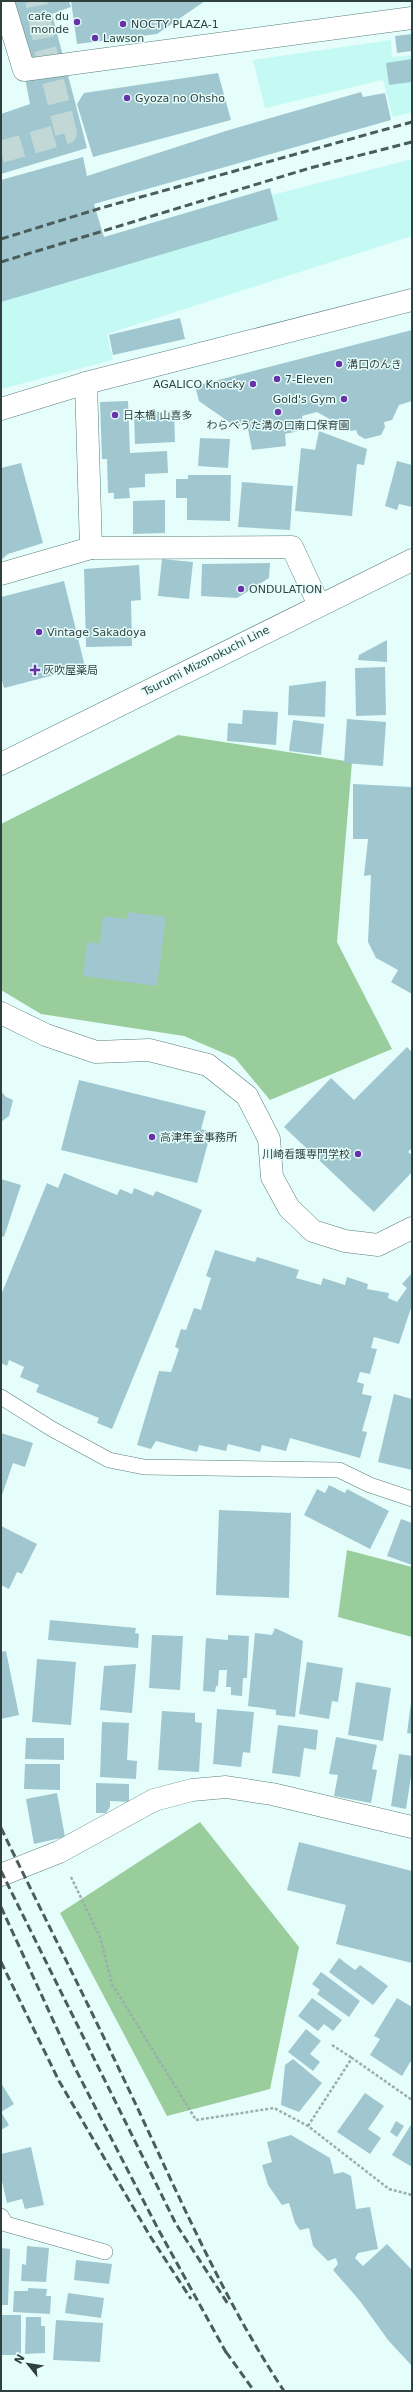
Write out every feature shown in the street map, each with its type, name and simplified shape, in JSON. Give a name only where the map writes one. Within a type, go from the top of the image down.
[{"type":"street","points":[[3,1],[24,70],[412,18]]},
{"type":"street","points":[[1,409],[86,383],[412,300]]},
{"type":"street","points":[[86,383],[91,548]]},
{"type":"street","points":[[1,574],[91,548],[292,547],[319,605]]},
{"type":"street","name":"Tsurumi Mizonokuchi Line","points":[[1,764],[412,560]]},
{"type":"street","points":[[1,1013],[46,1035],[96,1052],[149,1050],[208,1066],[247,1096],[269,1140],[272,1177],[289,1208],[313,1231],[345,1241],[378,1245],[412,1228]]},
{"type":"street","points":[[1,1875],[59,1852],[154,1800],[192,1790],[226,1787],[272,1794],[412,1827]]},
{"type":"lane","points":[[1,1396],[52,1429],[109,1460],[144,1467],[339,1470],[370,1485],[412,1499]]},
{"type":"lane","points":[[3,2222],[105,2252]]},
{"type":"path","points":[[59,1852],[100,1937],[112,1984],[196,2120],[274,2108],[308,2126],[389,2189],[412,2195]]},
{"type":"path","points":[[332,2045],[412,2100]]},
{"type":"path","points":[[308,2126],[352,2058]]},
{"type":"shaded area","points":[[391,40],[392,57],[412,55],[412,112],[393,117],[383,80],[265,108],[253,60]]},
{"type":"shaded area","points":[[412,159],[412,236],[107,334],[113,360],[1,389],[1,265]]},
{"type":"green space","points":[[178,735],[352,762],[337,942],[392,1049],[270,1100],[235,1058],[184,1036],[41,1014],[1,990],[1,824]]},
{"type":"green space","points":[[347,1550],[412,1567],[412,1637],[338,1617]]},
{"type":"green space","points":[[200,1822],[299,1947],[270,2089],[167,2116],[60,1913]]},
{"type":"building","points":[[10,1],[69,1],[71,7],[52,14],[87,148],[1,174],[1,114],[30,104]]},
{"type":"building","name":"NOCTY PLAZA-1","points":[[71,1],[205,1],[157,34],[77,44]]},
{"type":"building","points":[[412,34],[412,51],[397,53],[395,36]]},
{"type":"building","points":[[412,59],[412,82],[389,85],[386,63]]},
{"type":"building","points":[[218,73],[231,120],[93,157],[77,104],[84,93]]},
{"type":"building","points":[[361,92],[363,97],[385,93],[391,120],[94,204],[104,237],[270,188],[278,220],[1,302],[1,180],[83,157],[87,176],[229,130]]},
{"type":"building","points":[[180,318],[185,339],[113,355],[109,335]]},
{"type":"building","points":[[412,330],[412,401],[399,405],[392,420],[384,422],[385,427],[381,435],[365,439],[358,435],[356,430],[351,431],[317,412],[302,416],[304,430],[285,434],[286,446],[252,450],[247,424],[236,427],[199,401],[195,386]]},
{"type":"building","points":[[128,401],[130,453],[167,451],[168,473],[145,474],[145,487],[129,488],[130,498],[114,499],[114,493],[108,493],[107,459],[102,459],[100,402]]},
{"type":"building","points":[[174,411],[175,442],[135,444],[134,413]]},
{"type":"building","points":[[319,431],[367,449],[364,465],[357,464],[352,516],[295,511],[301,448],[315,450]]},
{"type":"building","points":[[200,438],[230,439],[228,468],[198,466]]},
{"type":"building","points":[[397,461],[412,465],[412,507],[399,504],[397,510],[385,506]]},
{"type":"building","points":[[21,463],[43,543],[8,554],[1,560],[1,468]]},
{"type":"building","points":[[188,475],[231,475],[230,521],[187,520],[187,498],[176,498],[176,479],[188,479]]},
{"type":"building","points":[[242,482],[293,486],[290,530],[238,527]]},
{"type":"building","points":[[165,500],[165,533],[133,534],[133,501]]},
{"type":"building","points":[[162,559],[193,562],[189,599],[158,596]]},
{"type":"building","points":[[270,563],[269,578],[237,598],[201,596],[202,564]]},
{"type":"building","points":[[139,565],[141,600],[131,601],[132,646],[86,647],[84,569]]},
{"type":"building","name":"Vintage Sakadoya","points":[[64,581],[85,667],[4,688],[1,677],[1,597]]},
{"type":"building","points":[[387,640],[387,662],[358,660],[359,655]]},
{"type":"building","points":[[385,667],[386,715],[356,716],[355,668]]},
{"type":"building","points":[[326,681],[325,717],[288,715],[289,686]]},
{"type":"building","points":[[243,710],[278,712],[276,745],[227,741],[228,723],[242,724]]},
{"type":"building","points":[[347,719],[386,722],[383,766],[344,763]]},
{"type":"building","points":[[293,720],[324,724],[321,755],[289,751]]},
{"type":"building","points":[[353,784],[412,787],[412,994],[391,982],[398,970],[376,958],[368,942],[371,875],[364,876],[368,839],[353,839]]},
{"type":"building","points":[[128,912],[166,917],[157,986],[83,976],[87,942],[100,944],[103,916],[127,919]]},
{"type":"building","points":[[407,1047],[412,1052],[412,1148],[408,1152],[412,1155],[412,1172],[374,1212],[284,1127],[331,1078],[354,1100]]},
{"type":"building","points":[[79,1080],[206,1111],[201,1129],[211,1132],[197,1183],[61,1150]]},
{"type":"building","points":[[1,1091],[6,1097],[13,1100],[9,1116],[1,1122]]},
{"type":"building","points":[[64,1173],[117,1195],[120,1189],[132,1194],[134,1188],[153,1196],[156,1191],[202,1210],[112,1429],[97,1423],[99,1418],[36,1392],[39,1385],[20,1377],[24,1367],[9,1360],[7,1366],[1,1363],[1,1295],[47,1183],[58,1188]]},
{"type":"building","points":[[1,1179],[21,1185],[4,1237],[1,1236]]},
{"type":"building","points":[[215,1250],[255,1262],[257,1257],[299,1270],[296,1278],[321,1285],[323,1278],[345,1285],[347,1277],[368,1284],[367,1289],[389,1293],[388,1298],[397,1302],[407,1288],[402,1284],[412,1273],[412,1309],[411,1308],[399,1344],[374,1337],[371,1348],[377,1349],[370,1374],[360,1372],[357,1382],[364,1384],[362,1394],[372,1396],[362,1431],[367,1432],[360,1458],[290,1438],[286,1451],[262,1445],[260,1452],[228,1444],[226,1451],[199,1445],[197,1452],[156,1441],[151,1449],[137,1445],[159,1371],[171,1372],[179,1349],[175,1347],[181,1329],[186,1330],[194,1308],[201,1310],[211,1278],[206,1276]]},
{"type":"building","points":[[394,1394],[412,1399],[412,1470],[378,1462]]},
{"type":"building","points":[[1,1433],[33,1443],[25,1467],[13,1463],[1,1498]]},
{"type":"building","points":[[329,1485],[345,1493],[347,1489],[389,1511],[370,1549],[304,1515],[317,1489],[325,1493]]},
{"type":"building","points":[[219,1510],[291,1513],[289,1598],[216,1595]]},
{"type":"building","points":[[401,1519],[412,1523],[412,1565],[387,1556]]},
{"type":"building","points":[[1,1526],[37,1544],[22,1574],[17,1572],[9,1589],[1,1585]]},
{"type":"building","points":[[50,1620],[136,1628],[135,1633],[139,1634],[138,1648],[48,1640]]},
{"type":"building","points":[[275,1628],[303,1641],[295,1717],[276,1715],[276,1710],[248,1706],[255,1633],[272,1635]]},
{"type":"building","points":[[152,1635],[183,1636],[180,1690],[149,1688]]},
{"type":"building","points":[[228,1635],[249,1636],[247,1678],[243,1678],[242,1696],[231,1695],[231,1687],[226,1687],[227,1670],[219,1670],[218,1686],[216,1686],[215,1692],[203,1691],[206,1638],[228,1640]]},
{"type":"building","points":[[6,1651],[19,1715],[1,1719],[1,1652]]},
{"type":"building","points":[[37,1659],[76,1662],[71,1725],[32,1722]]},
{"type":"building","points":[[307,1662],[343,1668],[338,1702],[332,1701],[329,1719],[299,1714]]},
{"type":"building","points":[[136,1664],[132,1713],[100,1710],[104,1666]]},
{"type":"building","points":[[356,1682],[391,1688],[383,1741],[348,1735]]},
{"type":"building","points":[[412,1703],[412,1734],[407,1733]]},
{"type":"building","points":[[217,1709],[254,1712],[250,1753],[243,1752],[241,1767],[213,1764]]},
{"type":"building","points":[[162,1711],[195,1713],[195,1722],[202,1723],[199,1772],[158,1770]]},
{"type":"building","points":[[102,1722],[129,1723],[127,1760],[137,1761],[136,1779],[100,1777]]},
{"type":"building","points":[[278,1725],[318,1730],[316,1750],[304,1748],[300,1777],[272,1773]]},
{"type":"building","points":[[336,1737],[377,1745],[372,1769],[377,1770],[371,1803],[334,1796],[338,1775],[329,1774]]},
{"type":"building","points":[[26,1738],[64,1738],[64,1760],[25,1759]]},
{"type":"building","points":[[399,1754],[412,1756],[412,1770],[406,1809],[391,1806]]},
{"type":"building","points":[[25,1764],[60,1764],[60,1790],[24,1789]]},
{"type":"building","points":[[96,1783],[129,1784],[129,1802],[110,1801],[110,1807],[106,1813],[96,1813]]},
{"type":"building","points":[[57,1793],[65,1837],[34,1844],[26,1799]]},
{"type":"building","points":[[299,1842],[412,1871],[412,1963],[336,1944],[346,1905],[287,1890]]},
{"type":"building","points":[[339,1958],[355,1970],[360,1965],[388,1986],[373,2005],[329,1972]]},
{"type":"building","points":[[321,1972],[360,2001],[349,2017],[317,1994],[320,1990],[312,1984]]},
{"type":"building","points":[[312,1998],[342,2020],[333,2031],[324,2024],[318,2031],[298,2016]]},
{"type":"building","points":[[397,1998],[412,2007],[412,2059],[402,2076],[370,2055],[380,2039],[374,2036]]},
{"type":"building","points":[[306,2029],[321,2041],[310,2054],[320,2062],[313,2071],[288,2052]]},
{"type":"building","points":[[293,2059],[322,2083],[299,2112],[281,2105],[285,2065]]},
{"type":"building","points":[[1,2083],[14,2104],[1,2112]]},
{"type":"building","points":[[365,2093],[384,2106],[368,2129],[381,2138],[370,2154],[337,2132]]},
{"type":"building","points":[[1,2112],[9,2125],[1,2130]]},
{"type":"building","points":[[396,2121],[404,2126],[397,2137],[390,2132]]},
{"type":"building","points":[[412,2123],[412,2167],[392,2155]]},
{"type":"building","points":[[291,2135],[330,2158],[334,2174],[343,2172],[351,2176],[356,2209],[370,2207],[378,2249],[358,2253],[355,2258],[363,2266],[387,2244],[412,2270],[412,2366],[388,2340],[360,2301],[333,2270],[338,2264],[336,2258],[328,2261],[313,2246],[309,2228],[300,2230],[295,2223],[289,2203],[282,2205],[268,2185],[262,2165],[272,2162],[267,2142]]},
{"type":"building","points":[[31,2147],[44,2205],[25,2209],[22,2199],[7,2203],[1,2177],[1,2154]]},
{"type":"building","points":[[27,2246],[49,2248],[46,2282],[21,2281],[22,2264],[26,2265]]},
{"type":"building","points":[[1,2248],[10,2249],[8,2305],[1,2305]]},
{"type":"building","points":[[76,2260],[112,2264],[109,2284],[74,2280]]},
{"type":"building","points":[[28,2288],[47,2289],[46,2296],[51,2296],[50,2314],[13,2312],[14,2291],[28,2291]]},
{"type":"building","points":[[68,2293],[104,2298],[101,2318],[65,2313]]},
{"type":"building","points":[[1,2315],[21,2315],[21,2355],[1,2355]]},
{"type":"building","points":[[26,2317],[41,2317],[41,2326],[45,2326],[45,2353],[25,2354]]},
{"type":"building","points":[[56,2320],[103,2323],[100,2362],[53,2360]]},
{"type":"tunnel","points":[[1,152],[66,133],[45,48],[36,1]]},
{"type":"railway","points":[[1,239],[101,208],[412,122]]},
{"type":"railway","points":[[1,262],[310,168],[412,142]]},
{"type":"railway","points":[[1,1828],[104,2037],[205,2252],[242,2323],[284,2391]]},
{"type":"railway","points":[[1,1871],[176,2224],[228,2304]]},
{"type":"railway","points":[[1,1907],[76,2070],[157,2227],[228,2356]]},
{"type":"railway","points":[[1,1962],[59,2081],[150,2236],[191,2299]]},
{"type":"railway","points":[[226,2352],[254,2391]]},
{"type":"place","name":"cafe du monde","points":[[77,22]]},
{"type":"place","name":"NOCTY PLAZA-1","points":[[123,24]]},
{"type":"place","name":"Lawson","points":[[95,38]]},
{"type":"place","name":"Gyoza no Ohsho","points":[[127,98]]},
{"type":"place","name":"溝口のんき","points":[[339,364]]},
{"type":"place","name":"7-Eleven","points":[[277,379]]},
{"type":"place","name":"AGALICO Knocky","points":[[253,384]]},
{"type":"place","name":"Gold's Gym","points":[[344,399]]},
{"type":"place","name":"わらべうた溝の口南口保育園","points":[[278,412]]},
{"type":"place","name":"日本橋 山喜多","points":[[115,415]]},
{"type":"place","name":"ONDULATION","points":[[241,589]]},
{"type":"place","name":"Vintage Sakadoya","points":[[39,632]]},
{"type":"place","name":"灰吹屋薬局","points":[[35,670]]},
{"type":"place","name":"高津年金事務所","points":[[152,1137]]},
{"type":"place","name":"川崎看護専門学校","points":[[358,1154]]}]
